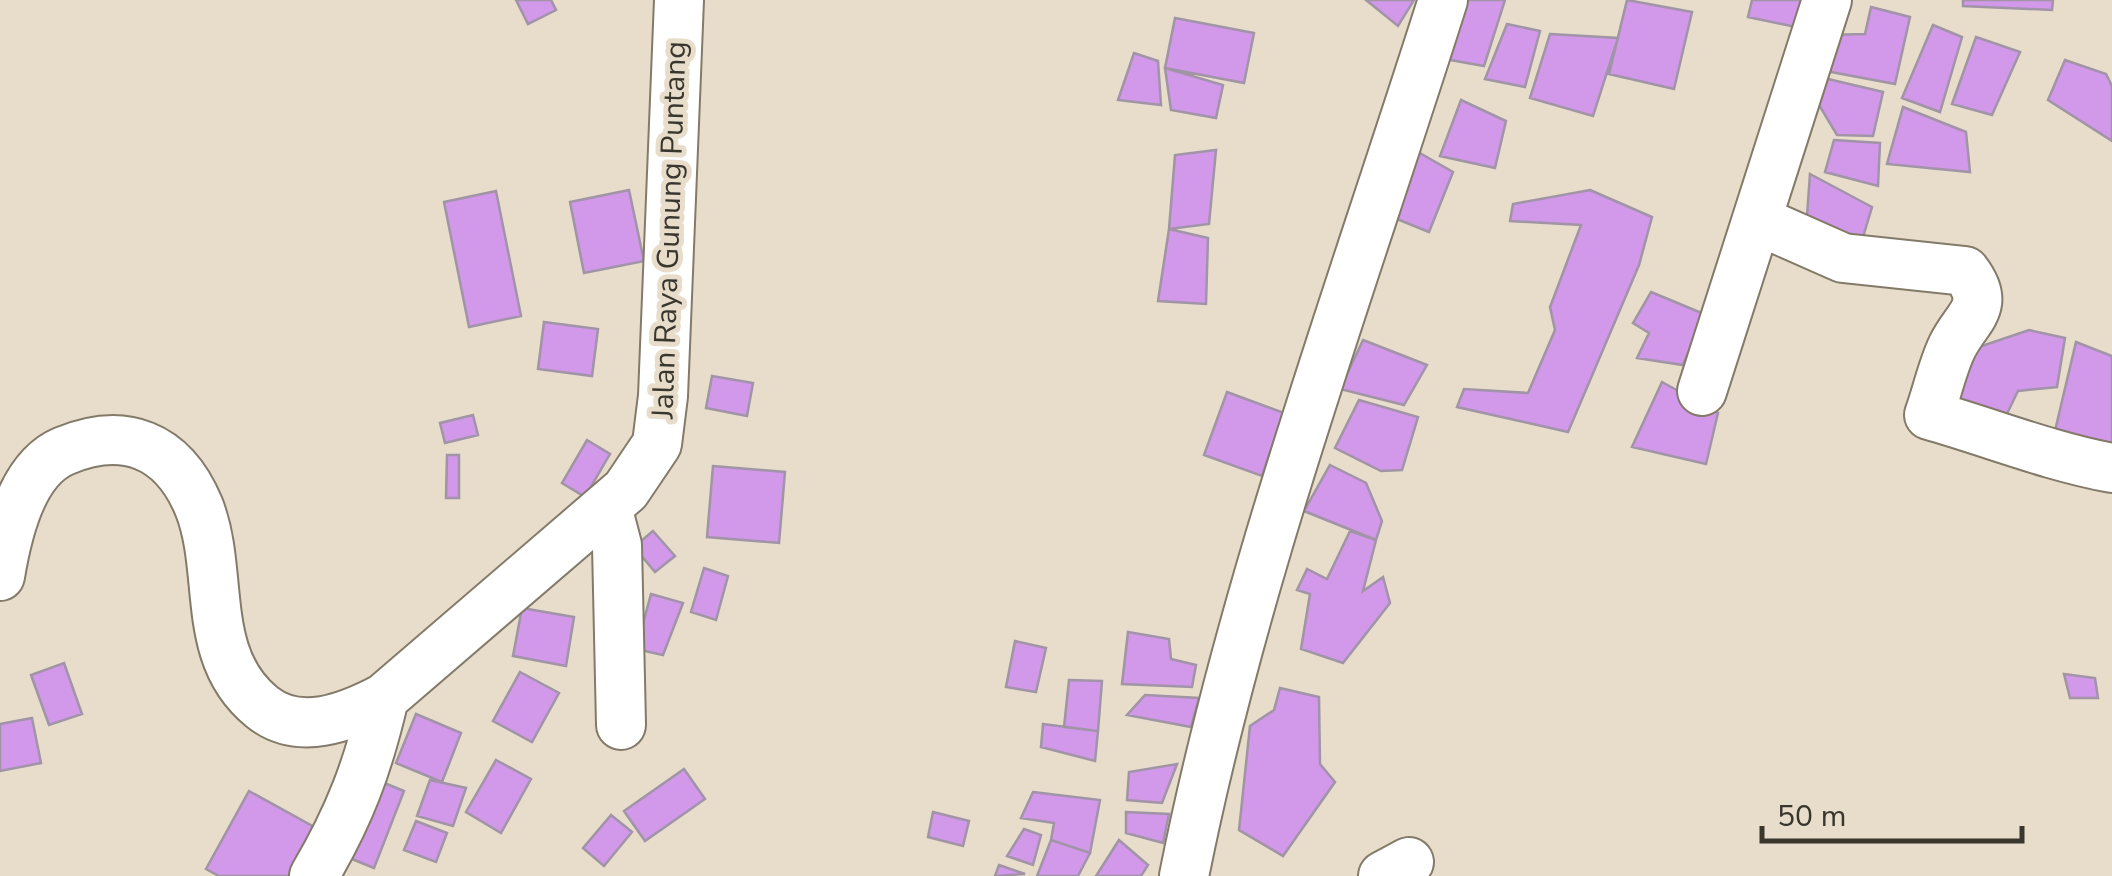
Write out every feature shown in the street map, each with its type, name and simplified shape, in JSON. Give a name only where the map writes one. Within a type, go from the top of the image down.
[{"type":"street","name":"Jalan Raya Gunung Puntang","points":[[0,576],[25,490],[54,455],[94,438],[134,438],[170,463],[199,507],[224,654],[262,707],[280,718],[310,723],[348,716],[384,698],[607,508],[642,472],[660,435],[678,0]]},
{"type":"street","points":[[1184,876],[1209,749],[1259,567],[1442,0]]},
{"type":"street","points":[[1702,392],[1827,0]]},
{"type":"street","points":[[1758,220],[1843,258],[1965,271],[1976,286],[1977,311],[1952,347],[1930,415],[1995,434],[2050,457],[2112,468]]},
{"type":"street","points":[[607,508],[618,564],[621,725]]},
{"type":"street","points":[[314,876],[343,828],[366,774],[384,698]]},
{"type":"building","points":[[516,0],[551,0],[556,10],[528,24]]},
{"type":"building","points":[[1366,0],[1414,0],[1398,26]]},
{"type":"building","points":[[1459,0],[1505,0],[1484,66],[1450,60]]},
{"type":"building","points":[[1627,0],[1692,12],[1674,89],[1609,74]]},
{"type":"building","points":[[1752,0],[1811,0],[1805,29],[1748,17]]},
{"type":"building","points":[[1963,0],[2053,0],[2052,10],[1963,6]]},
{"type":"building","points":[[1871,7],[1910,17],[1895,84],[1815,69],[1824,35],[1865,34]]},
{"type":"building","points":[[1175,18],[1254,33],[1244,83],[1165,68]]},
{"type":"building","points":[[1507,24],[1540,31],[1525,87],[1485,79]]},
{"type":"building","points":[[1933,25],[1962,37],[1940,112],[1902,98]]},
{"type":"building","points":[[1550,34],[1618,38],[1593,116],[1530,98]]},
{"type":"building","points":[[1976,37],[2020,52],[1992,115],[1952,104]]},
{"type":"building","points":[[1134,53],[1158,61],[1161,105],[1118,100]]},
{"type":"building","points":[[2065,60],[2106,74],[2112,86],[2112,141],[2048,100]]},
{"type":"building","points":[[1165,68],[1223,85],[1216,118],[1171,110]]},
{"type":"building","points":[[1828,79],[1883,92],[1873,136],[1837,135],[1816,100]]},
{"type":"building","points":[[1461,100],[1506,121],[1495,168],[1440,156]]},
{"type":"building","points":[[1903,107],[1966,132],[1970,172],[1887,164]]},
{"type":"building","points":[[1834,140],[1880,143],[1878,186],[1825,172]]},
{"type":"building","points":[[1411,148],[1453,172],[1429,232],[1387,215]]},
{"type":"building","points":[[1216,150],[1209,224],[1169,229],[1175,155]]},
{"type":"building","points":[[1810,174],[1872,207],[1860,247],[1806,229]]},
{"type":"building","points":[[629,190],[644,261],[584,273],[570,202]]},
{"type":"building","points":[[1590,190],[1652,217],[1639,265],[1568,432],[1457,407],[1464,389],[1528,393],[1555,330],[1550,307],[1581,225],[1510,221],[1513,204]]},
{"type":"building","points":[[496,191],[521,316],[469,327],[444,202]]},
{"type":"building","points":[[1169,229],[1208,238],[1206,304],[1158,301]]},
{"type":"building","points":[[1651,292],[1704,314],[1683,365],[1637,358],[1649,333],[1633,323]]},
{"type":"building","points":[[544,322],[598,329],[592,376],[538,369]]},
{"type":"building","points":[[2029,330],[2065,338],[2057,387],[2018,391],[2001,426],[1945,396],[1958,354]]},
{"type":"building","points":[[1363,340],[1427,365],[1404,405],[1340,389]]},
{"type":"building","points":[[2076,342],[2112,356],[2112,461],[2054,435]]},
{"type":"building","points":[[712,376],[753,383],[747,416],[706,408]]},
{"type":"building","points":[[1662,382],[1718,413],[1706,464],[1632,447]]},
{"type":"building","points":[[1227,392],[1284,413],[1262,476],[1204,455]]},
{"type":"building","points":[[1359,400],[1418,417],[1402,470],[1381,471],[1335,448]]},
{"type":"building","points":[[473,415],[478,435],[445,443],[440,423]]},
{"type":"building","points":[[587,440],[610,454],[585,497],[562,483]]},
{"type":"building","points":[[447,455],[459,455],[459,498],[446,498]]},
{"type":"building","points":[[1330,465],[1366,483],[1382,521],[1376,540],[1304,511]]},
{"type":"building","points":[[713,466],[785,472],[779,543],[707,537]]},
{"type":"building","points":[[653,531],[675,556],[655,572],[634,547]]},
{"type":"building","points":[[1350,531],[1376,540],[1363,591],[1383,577],[1390,603],[1343,663],[1301,649],[1310,594],[1297,590],[1307,569],[1327,579]]},
{"type":"building","points":[[704,568],[728,576],[716,620],[691,612]]},
{"type":"building","points":[[651,594],[683,603],[663,655],[636,649]]},
{"type":"building","points":[[522,608],[574,617],[566,666],[513,656]]},
{"type":"building","points":[[1128,632],[1169,639],[1171,659],[1196,665],[1192,687],[1122,684]]},
{"type":"building","points":[[1015,641],[1046,648],[1036,692],[1006,687]]},
{"type":"building","points":[[64,663],[82,714],[49,725],[31,675]]},
{"type":"building","points":[[520,672],[559,693],[532,742],[493,721]]},
{"type":"building","points":[[2064,674],[2095,678],[2098,698],[2070,698]]},
{"type":"building","points":[[1069,680],[1102,681],[1098,731],[1064,727]]},
{"type":"building","points":[[1280,688],[1319,697],[1320,764],[1335,782],[1283,856],[1239,830],[1250,726],[1274,710]]},
{"type":"building","points":[[1145,695],[1199,698],[1191,727],[1127,715]]},
{"type":"building","points":[[416,714],[461,733],[442,782],[396,763]]},
{"type":"building","points":[[32,718],[41,763],[0,771],[0,724]]},
{"type":"building","points":[[1043,724],[1098,731],[1095,761],[1041,747]]},
{"type":"building","points":[[496,760],[531,779],[501,833],[466,812]]},
{"type":"building","points":[[1177,764],[1162,803],[1127,800],[1129,772]]},
{"type":"building","points":[[684,769],[705,799],[645,841],[624,811]]},
{"type":"building","points":[[377,780],[404,791],[374,868],[347,857]]},
{"type":"building","points":[[430,780],[466,788],[453,826],[417,816]]},
{"type":"building","points":[[249,791],[316,828],[289,876],[219,876],[206,869]]},
{"type":"building","points":[[1033,792],[1100,800],[1090,853],[1051,840],[1054,823],[1021,818]]},
{"type":"building","points":[[933,812],[969,821],[963,846],[928,837]]},
{"type":"building","points":[[1126,812],[1169,814],[1163,843],[1126,833]]},
{"type":"building","points":[[611,815],[632,832],[604,866],[583,848]]},
{"type":"building","points":[[416,821],[447,833],[436,862],[404,850]]},
{"type":"building","points":[[1024,829],[1041,835],[1033,865],[1007,856]]},
{"type":"building","points":[[1051,840],[1090,853],[1078,876],[1037,876]]},
{"type":"building","points":[[1119,840],[1148,865],[1141,876],[1096,876]]},
{"type":"building","points":[[999,865],[1025,874],[995,876]]}]
